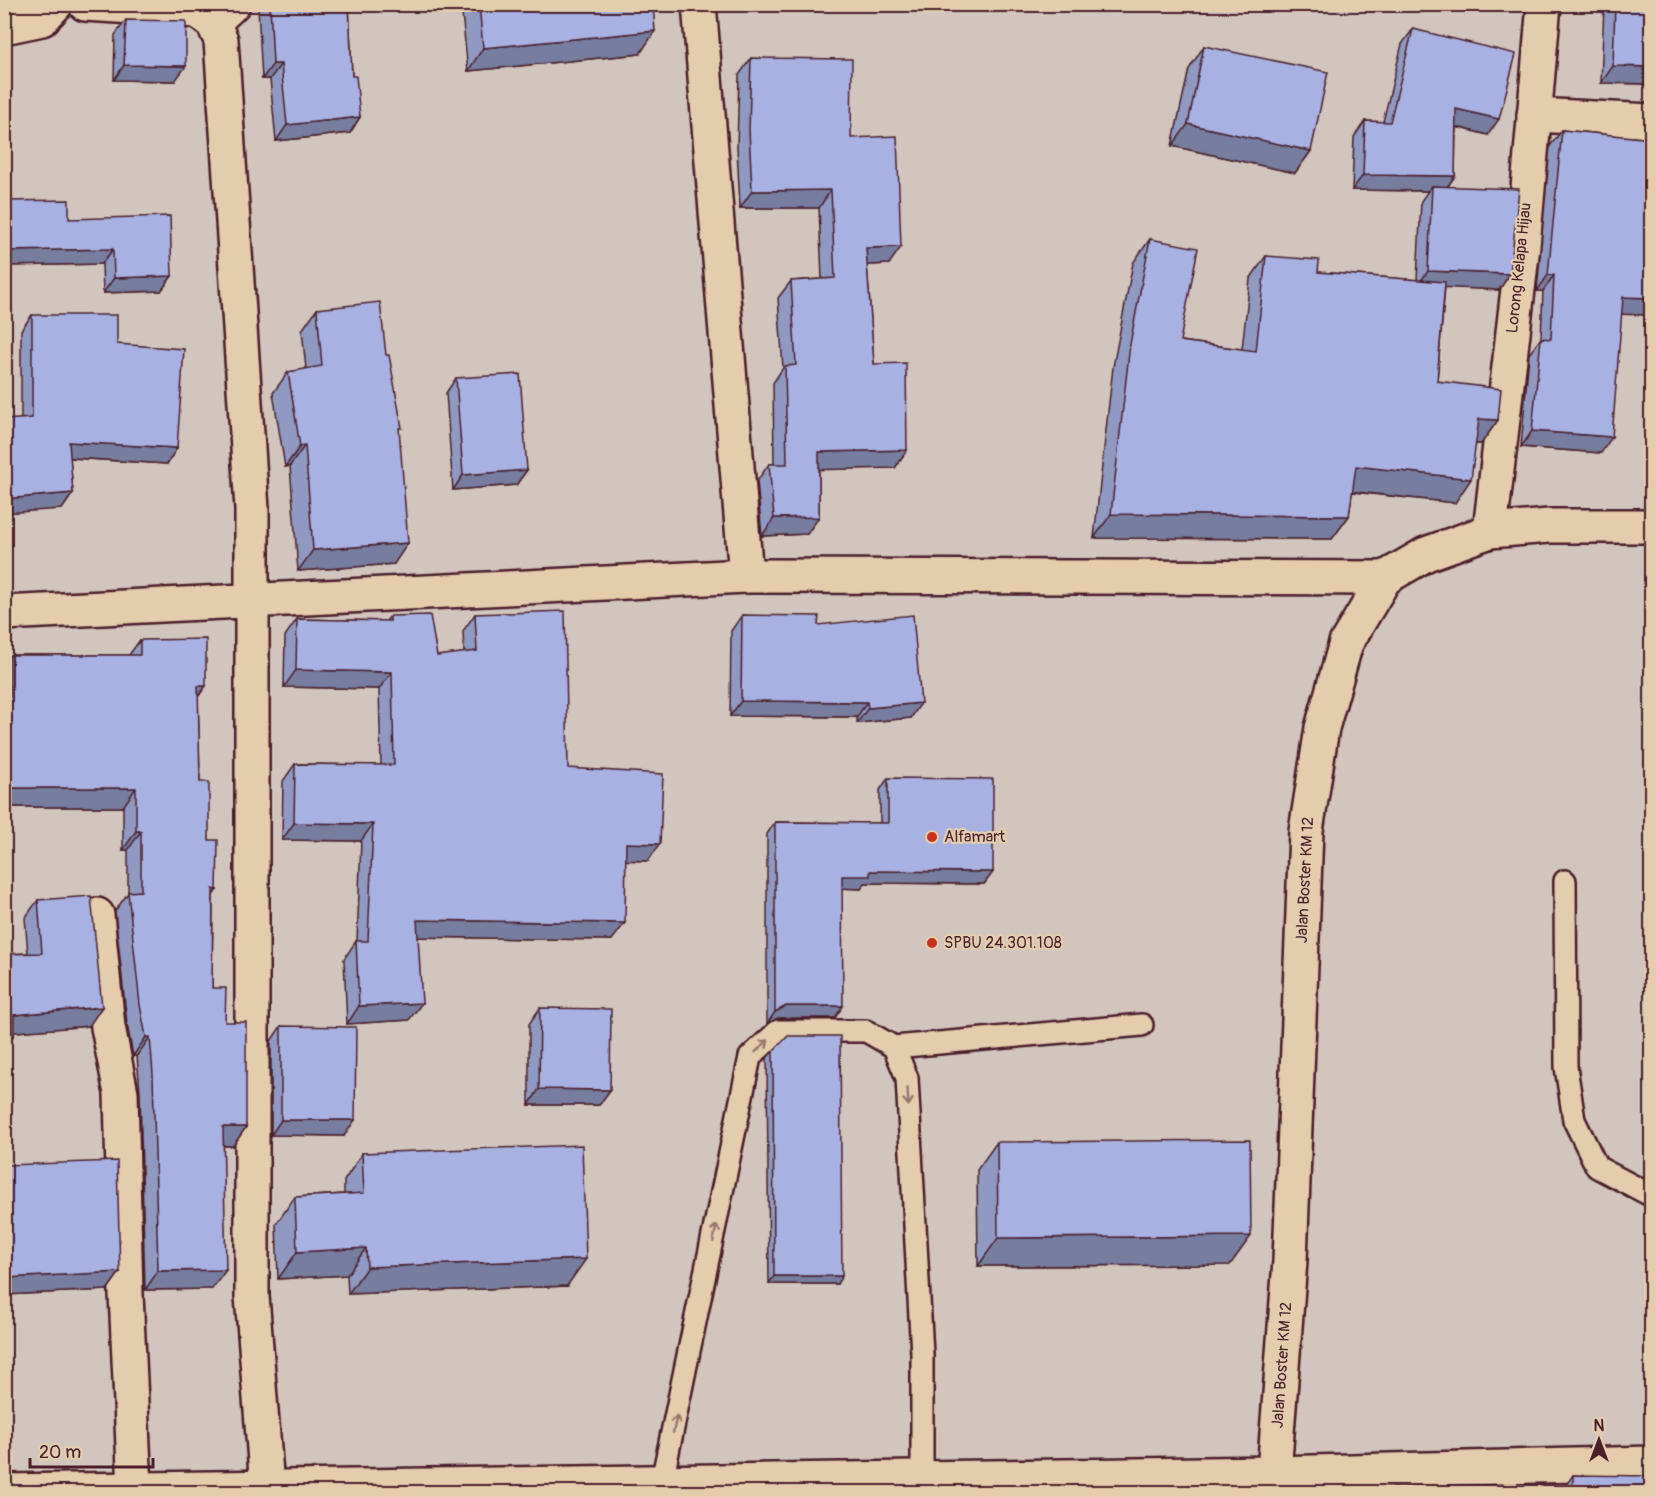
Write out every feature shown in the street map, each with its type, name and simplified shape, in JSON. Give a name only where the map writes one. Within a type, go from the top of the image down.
[{"type":"main road","points":[[4,27],[42,19],[56,4]]},
{"type":"main road","points":[[85,4],[223,14],[221,40],[239,349],[252,509],[252,1296],[267,1487]]},
{"type":"main road","points":[[699,4],[746,576]]},
{"type":"main road","name":"Lorong Kelapa Hijau","points":[[1490,531],[1523,246],[1544,4]]},
{"type":"main road","points":[[1534,115],[1652,121]]},
{"type":"main road","name":"Jalan Boster KM 12","points":[[1274,1473],[1290,1261],[1306,831],[1322,728],[1346,643],[1385,578],[1426,554],[1490,531],[1549,526],[1652,526]]},
{"type":"main road","points":[[4,613],[746,576],[1385,578]]},
{"type":"main road","points":[[97,915],[108,1027],[121,1093],[126,1294],[135,1489]]},
{"type":"main road","points":[[4,1491],[267,1487],[489,1488],[662,1481],[778,1486],[922,1477],[1274,1473],[1346,1481],[1652,1463]]},
{"type":"lane","points":[[1565,881],[1566,1067],[1574,1120],[1597,1167],[1652,1196]]},
{"type":"lane","points":[[662,1481],[750,1057],[778,1031],[866,1031],[894,1047],[1142,1025]]},
{"type":"lane","points":[[894,1047],[907,1078],[922,1354],[922,1477]]},
{"type":"building","points":[[270,4],[349,4],[352,76],[356,76],[360,117],[287,125],[281,64],[273,64]]},
{"type":"building","points":[[479,4],[653,4],[655,31],[483,48]]},
{"type":"building","points":[[1615,4],[1652,4],[1652,67],[1613,66]]},
{"type":"building","points":[[126,20],[186,21],[186,66],[124,65]]},
{"type":"building","points":[[1413,29],[1516,54],[1499,119],[1456,109],[1455,176],[1363,175],[1365,121],[1390,122]]},
{"type":"building","points":[[1204,46],[1328,72],[1311,151],[1188,124]]},
{"type":"building","points":[[751,58],[852,59],[851,138],[897,136],[901,247],[866,248],[874,364],[906,363],[907,450],[819,452],[819,517],[774,518],[769,464],[787,464],[785,366],[796,365],[791,281],[835,278],[831,190],[752,191],[749,130]]},
{"type":"building","points":[[1562,130],[1652,139],[1652,298],[1623,297],[1612,437],[1532,431],[1541,338],[1551,339],[1554,275],[1548,275]]},
{"type":"building","points":[[1432,186],[1519,189],[1510,274],[1428,271]]},
{"type":"building","points":[[69,200],[69,219],[170,216],[172,276],[114,278],[113,249],[4,251],[4,201]]},
{"type":"building","points":[[1150,239],[1198,248],[1180,341],[1256,351],[1266,256],[1319,260],[1318,272],[1445,282],[1437,381],[1501,389],[1498,420],[1479,419],[1471,479],[1356,466],[1349,516],[1111,514],[1130,344]]},
{"type":"building","points":[[380,302],[386,355],[389,355],[402,428],[399,428],[408,543],[313,550],[305,445],[300,446],[288,372],[322,366],[317,309]]},
{"type":"building","points":[[32,315],[117,315],[117,344],[184,349],[177,448],[69,442],[73,493],[4,499],[4,420],[32,418]]},
{"type":"building","points":[[520,374],[527,470],[463,475],[456,378]]},
{"type":"building","points":[[565,611],[568,768],[663,774],[660,844],[626,843],[625,923],[417,920],[422,1003],[359,1006],[356,941],[368,941],[373,824],[294,823],[295,764],[394,765],[392,672],[296,670],[297,619],[390,621],[390,616],[430,615],[437,656],[477,651],[475,614]]},
{"type":"building","points":[[742,615],[819,616],[818,625],[913,615],[921,703],[868,708],[867,702],[741,701]]},
{"type":"building","points":[[206,639],[206,686],[198,686],[200,782],[209,782],[209,840],[218,840],[217,890],[213,889],[212,988],[226,988],[225,1022],[246,1022],[246,1127],[223,1127],[226,1270],[158,1271],[153,1074],[150,1037],[146,1037],[140,1005],[128,892],[141,891],[141,831],[136,831],[136,788],[4,788],[4,697],[10,697],[10,655],[140,655],[140,640]]},
{"type":"building","points":[[888,778],[993,779],[993,872],[870,871],[870,876],[842,876],[843,1006],[786,1006],[775,1012],[775,822],[888,823]]},
{"type":"building","points":[[91,896],[102,1007],[14,1015],[14,1035],[6,1035],[7,1165],[117,1161],[120,1272],[4,1278],[4,954],[42,953],[38,900]]},
{"type":"building","points":[[540,1008],[611,1009],[610,1090],[539,1089]]},
{"type":"building","points":[[281,1026],[356,1027],[355,1120],[281,1120]]},
{"type":"building","points":[[788,1036],[840,1036],[842,1276],[774,1276],[773,1051]]},
{"type":"building","points":[[1250,1140],[1251,1236],[998,1238],[997,1142]]},
{"type":"building","points":[[582,1145],[586,1259],[367,1267],[366,1248],[297,1252],[295,1197],[364,1193],[362,1153]]},
{"type":"building","points":[[1573,1475],[1652,1476],[1652,1492],[1573,1492]]},
{"type":"place","name":"Alfamart","points":[[932,837]]},
{"type":"place","name":"SPBU 24.301.108","points":[[932,943]]}]
